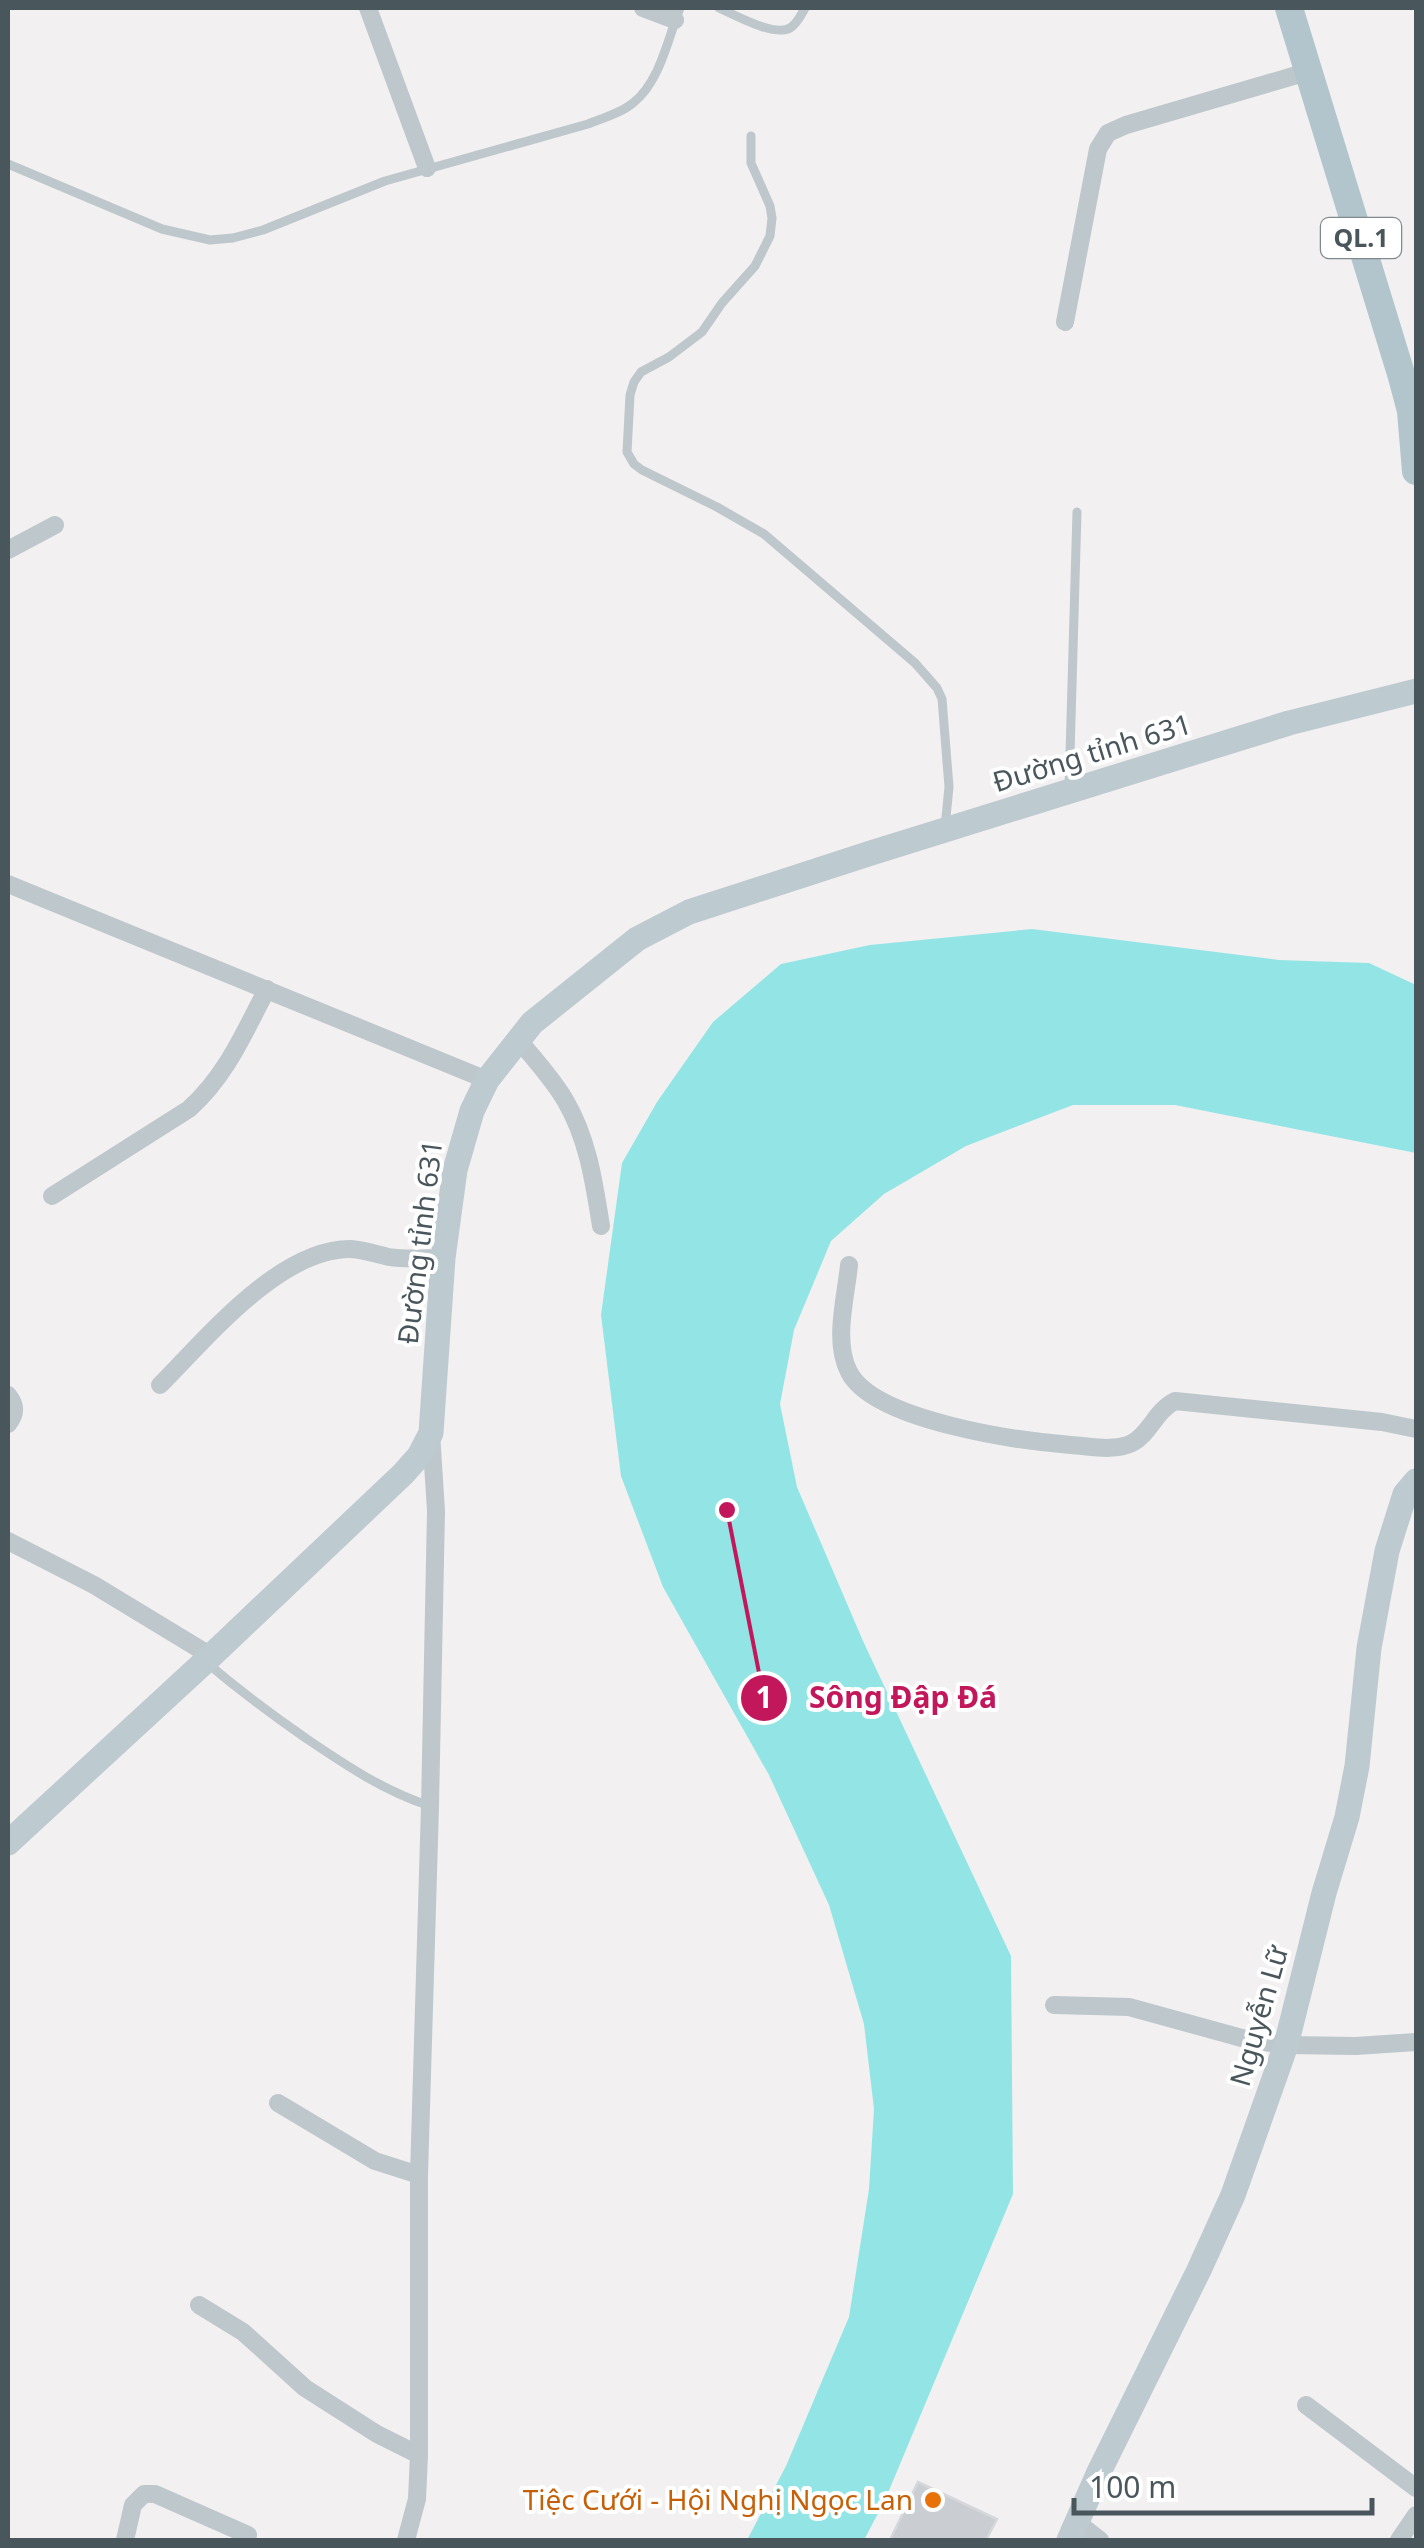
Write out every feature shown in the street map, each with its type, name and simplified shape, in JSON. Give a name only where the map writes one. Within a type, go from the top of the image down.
[{"type":"main road","name":"QL.1","points":[[1289,8],[1392,340],[1411,411],[1416,471]]},
{"type":"main road","points":[[1392,340],[1416,366]]},
{"type":"main road","name":"Đường tỉnh 631","points":[[431,1433],[442,1258],[455,1170],[472,1110],[487,1080],[532,1023],[637,940],[690,912],[944,830],[1289,724],[1416,691]]},
{"type":"main road","points":[[8,1843],[403,1474],[431,1433]]},
{"type":"main road","name":"Nguyễn Lữ","points":[[1074,2532],[1233,2194],[1286,2045],[1357,1766],[1369,1648],[1386,1551],[1405,1494],[1416,1481]]},
{"type":"street","points":[[368,8],[427,168]]},
{"type":"street","points":[[644,8],[677,14]]},
{"type":"street","points":[[1065,322],[1098,149],[1108,133],[1307,72]]},
{"type":"street","points":[[8,550],[55,525]]},
{"type":"street","points":[[8,884],[487,1080]]},
{"type":"street","points":[[52,1196],[176,1118],[207,1093],[225,1070],[266,989]]},
{"type":"street","points":[[518,1038],[564,1098],[578,1126],[590,1157],[601,1226]]},
{"type":"street","points":[[160,1385],[245,1298],[273,1277],[306,1261],[349,1249],[402,1258],[442,1258]]},
{"type":"street","points":[[849,1265],[842,1337],[848,1371],[865,1392],[964,1430],[1030,1442],[1122,1446],[1142,1436],[1166,1406],[1176,1401],[1382,1422],[1416,1429]]},
{"type":"street","points":[[8,1394],[15,1407],[8,1424]]},
{"type":"street","points":[[406,2540],[417,2498],[420,2455],[418,2175],[436,1511],[431,1433]]},
{"type":"street","points":[[8,1541],[82,1578],[208,1658]]},
{"type":"street","points":[[1054,2005],[1128,2007],[1249,2040],[1286,2045],[1416,2042]]},
{"type":"street","points":[[278,2104],[375,2162],[418,2175]]},
{"type":"street","points":[[200,2305],[243,2332],[305,2388],[377,2434],[420,2455]]},
{"type":"street","points":[[1306,2405],[1416,2488]]},
{"type":"street","points":[[125,2540],[133,2504],[144,2494],[155,2494],[248,2536]]},
{"type":"street","points":[[1398,2540],[1416,2515]]},
{"type":"street","points":[[1074,2532],[1100,2540]]},
{"type":"lane","points":[[719,8],[776,32],[794,26],[804,8]]},
{"type":"lane","points":[[8,164],[162,230],[210,240],[233,238],[263,230],[385,181],[616,113],[634,103],[646,88],[677,14]]},
{"type":"lane","points":[[751,136],[752,163],[770,206],[770,236],[755,266],[722,302],[702,332],[640,372],[630,395],[627,452],[642,470],[764,534],[915,663],[937,688],[942,699],[949,787],[944,830]]},
{"type":"lane","points":[[1069,792],[1078,512]]},
{"type":"lane","points":[[208,1658],[249,1699],[358,1774],[430,1806]]},
{"type":"water","points":[[1032,929],[1279,960],[1369,963],[1416,985],[1416,1153],[1175,1105],[1073,1105],[966,1146],[884,1194],[831,1241],[794,1330],[780,1404],[797,1487],[863,1641],[1011,1956],[1013,2194],[885,2500],[864,2540],[747,2540],[786,2466],[849,2317],[869,2189],[874,2109],[864,2024],[829,1905],[769,1775],[663,1587],[621,1476],[601,1315],[622,1163],[657,1102],[713,1022],[781,964],[870,945]]},
{"type":"building","name":"Tiệc Cưới - Hội Nghị Ngọc Lan","points":[[918,2482],[997,2519],[986,2540],[890,2540]]},
{"type":"place","name":"Sông Đập Đá","points":[[727,1510]]},
{"type":"place","name":"Tiệc Cưới - Hội Nghị Ngọc Lan","points":[[933,2500]]}]
